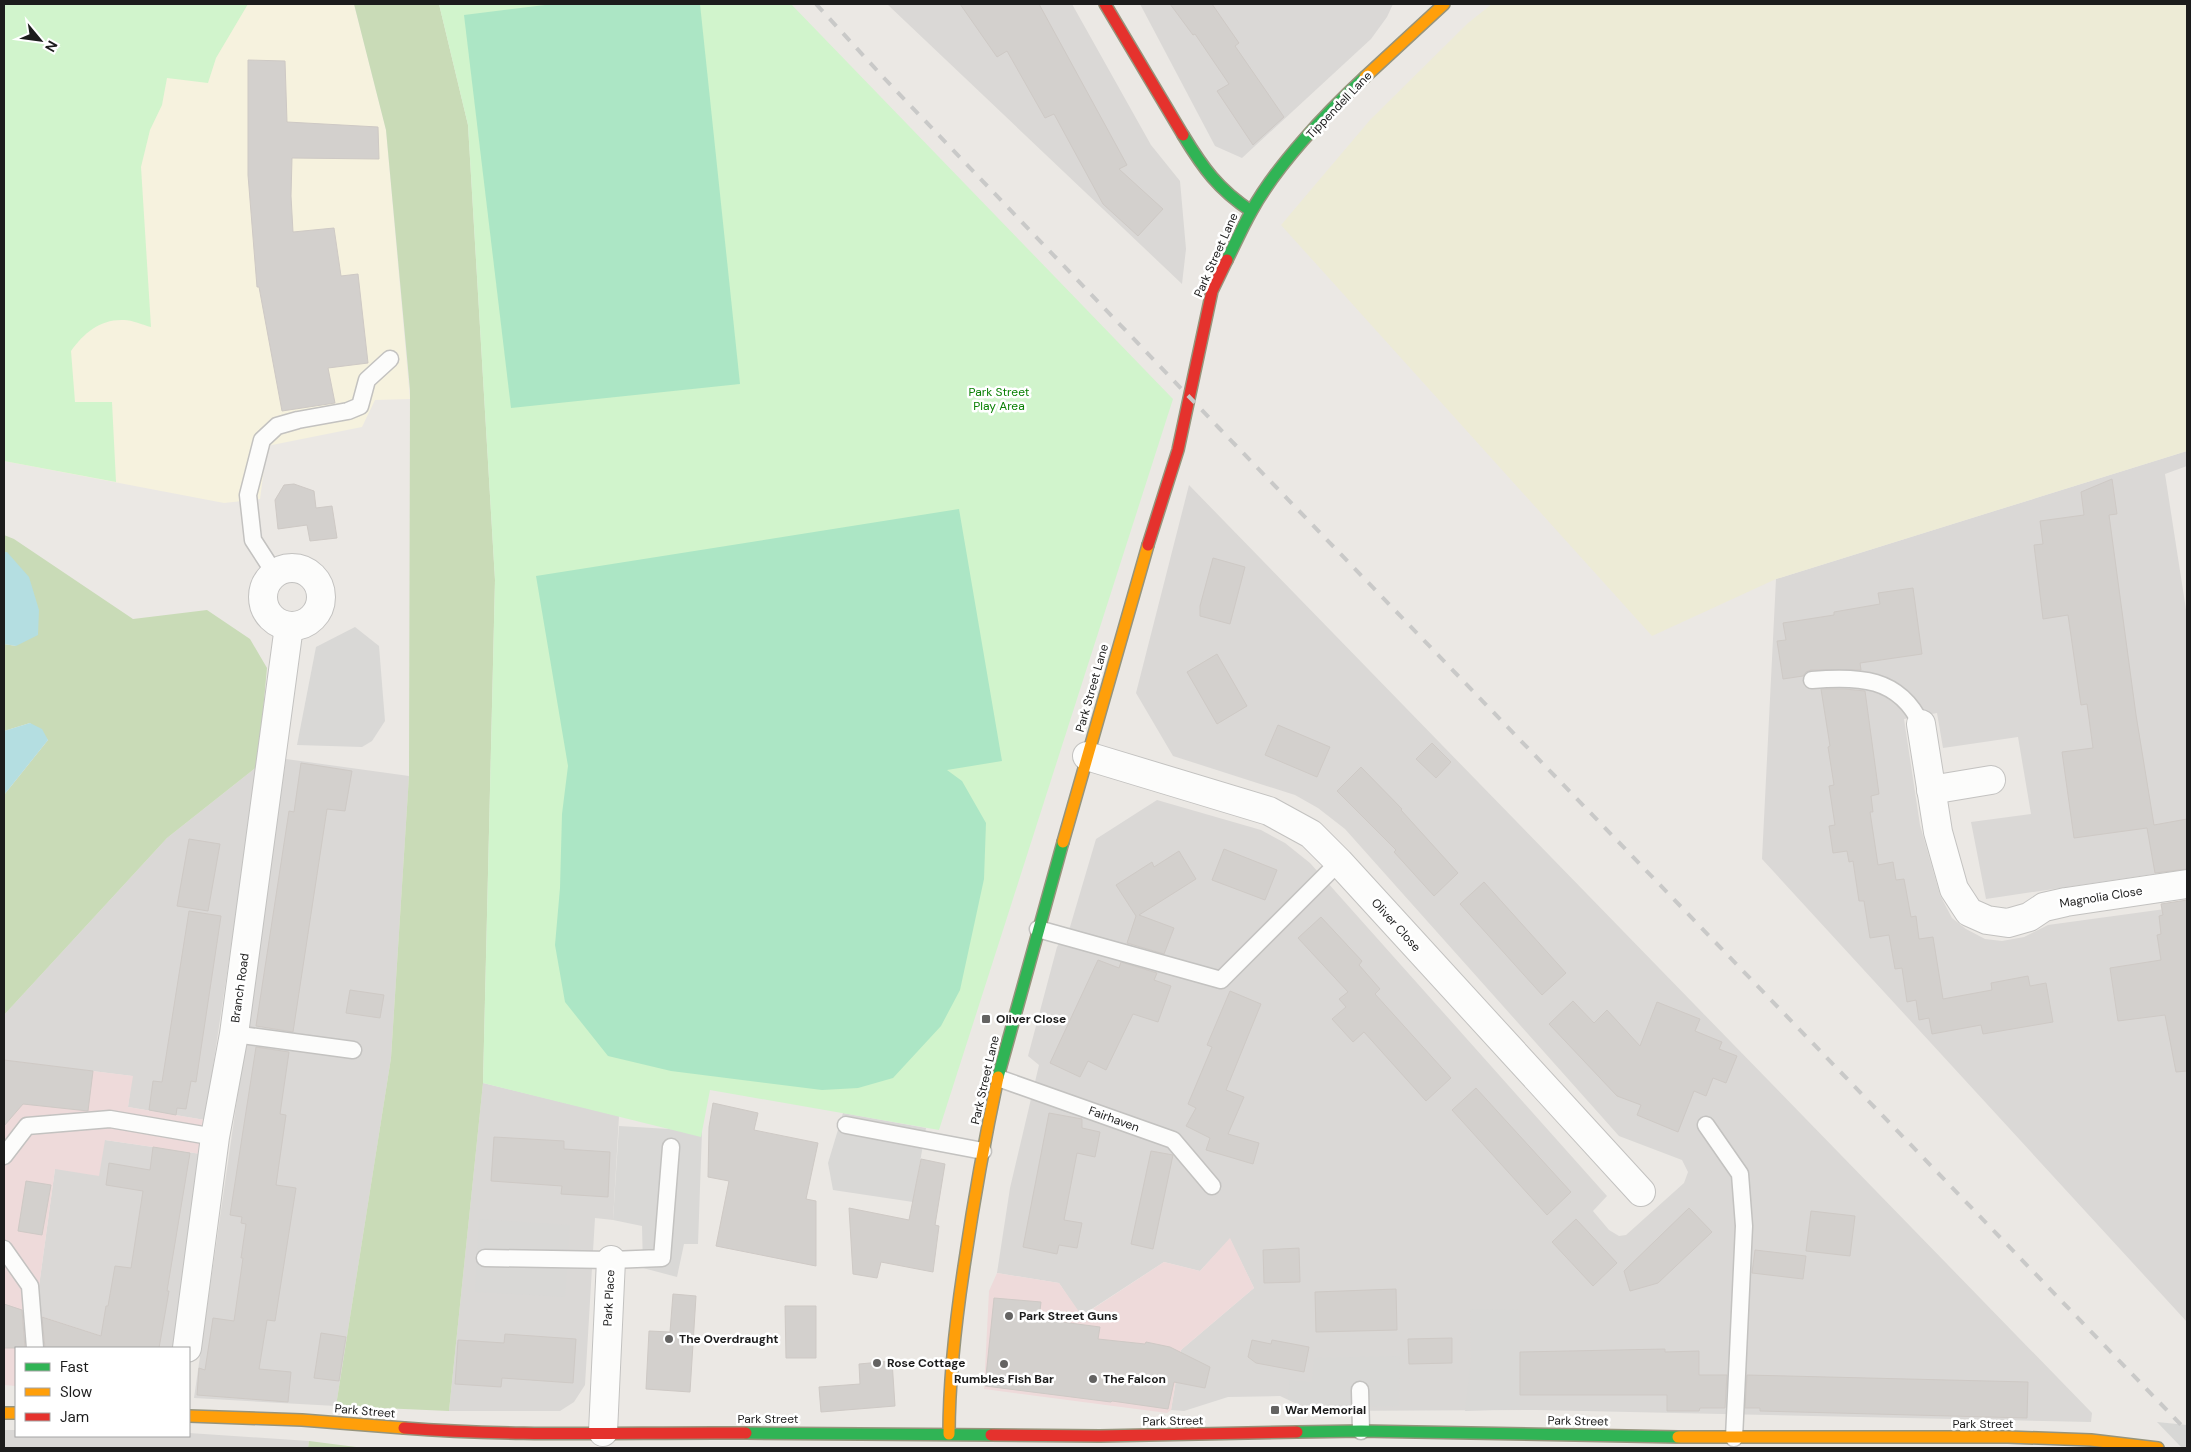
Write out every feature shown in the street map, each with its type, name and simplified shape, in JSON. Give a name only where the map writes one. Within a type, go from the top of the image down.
[{"type":"main road","name":"Park Street Lane","points":[[949,1434],[949,1401],[956,1321],[983,1151],[998,1078],[1087,756],[1178,450],[1208,301],[1251,211],[1228,196],[1213,182],[1202,167],[1105,4]]},
{"type":"main road","name":"Tippendell Lane","points":[[1251,211],[1285,163],[1340,100],[1438,5]]},
{"type":"main road","name":"Park Street","points":[[190,1416],[316,1421],[552,1442],[603,1432],[949,1434],[1100,1442],[1331,1440],[1361,1432],[1734,1438],[2008,1437],[2092,1440],[2152,1448]]},
{"type":"street","points":[[296,568],[307,572],[315,580],[320,590],[321,601],[317,612],[310,620],[300,625],[289,626],[278,622],[269,615],[265,605],[264,594],[267,583],[274,574],[285,569],[296,568]]},
{"type":"street","name":"Branch Road","points":[[187,1347],[215,1137],[234,1034],[289,626]]},
{"type":"street","name":"Magnolia Close","points":[[1921,724],[1938,832],[1954,889],[1969,912],[1986,920],[2008,923],[2029,917],[2044,908],[2066,902],[2187,884]]},
{"type":"street","name":"Oliver Close","points":[[1087,756],[1269,810],[1311,834],[1339,862],[1641,1192]]},
{"type":"street","points":[[1931,790],[1991,780]]},
{"type":"street","name":"Park Place","points":[[603,1432],[611,1260]]},
{"type":"lane","points":[[274,574],[253,540],[248,495],[262,440],[277,426],[298,420],[348,411],[360,406],[367,380],[390,359]]},
{"type":"lane","points":[[1812,680],[1844,678],[1881,684],[1902,696],[1914,709],[1921,724]]},
{"type":"lane","points":[[1038,929],[1221,980],[1339,862]]},
{"type":"lane","points":[[234,1034],[353,1050]]},
{"type":"lane","name":"Fairhaven","points":[[998,1078],[1173,1140],[1212,1186]]},
{"type":"lane","points":[[4,1156],[27,1126],[110,1119],[215,1137]]},
{"type":"lane","points":[[846,1125],[983,1151]]},
{"type":"lane","points":[[1706,1125],[1740,1174],[1744,1226],[1734,1438]]},
{"type":"lane","points":[[611,1260],[662,1258],[671,1147]]},
{"type":"lane","points":[[4,1249],[30,1286],[35,1347]]},
{"type":"lane","name":"Park Place","points":[[485,1258],[611,1260]]},
{"type":"lane","points":[[1360,1390],[1361,1432]]},
{"type":"shaded area","points":[[4,4],[354,4],[386,130],[410,399],[375,400],[362,427],[267,446],[260,499],[224,503],[4,461]]},
{"type":"shaded area","points":[[887,4],[1072,4],[1151,145],[1180,181],[1186,249],[1182,284]]},
{"type":"shaded area","points":[[1140,4],[1393,4],[1387,17],[1371,39],[1242,158],[1215,146]]},
{"type":"shaded area","points":[[1492,4],[2187,4],[2187,451],[1776,579],[1652,636],[1281,225],[1370,120],[1468,23]]},
{"type":"shaded area","points":[[2187,451],[2187,466],[2165,474],[2187,616],[2187,869],[1986,899],[1971,822],[2031,814],[2018,737],[1943,748],[1937,713],[1904,719],[1920,825],[1940,895],[1952,918],[1966,929],[1985,939],[2002,941],[2024,937],[2048,925],[2187,906],[2187,1322],[1762,859],[1776,579]]},
{"type":"shaded area","points":[[1189,485],[2092,1413],[2091,1422],[1537,1410],[1312,1411],[1280,1396],[1228,1397],[1184,1411],[1171,1410],[1181,1350],[1254,1288],[1230,1239],[1200,1271],[1164,1262],[1081,1316],[1059,1283],[997,1273],[1010,1188],[1039,1065],[1028,1056],[1057,947],[1070,927],[1096,839],[1157,800],[1261,830],[1285,843],[1310,863],[1607,1196],[1593,1211],[1609,1230],[1619,1236],[1626,1235],[1684,1183],[1688,1172],[1682,1160],[1619,1136],[1345,829],[1318,808],[1295,795],[1173,756],[1136,693]]},
{"type":"shaded area","points":[[355,627],[379,646],[385,721],[372,741],[362,747],[297,745],[316,647]]},
{"type":"shaded area","points":[[286,759],[409,776],[391,1058],[336,1406],[194,1398]]},
{"type":"shaded area","points":[[258,766],[205,1120],[128,1107],[132,1076],[4,1060],[4,1015],[167,838]]},
{"type":"shaded area","points":[[4,1060],[133,1076],[128,1107],[205,1120],[201,1154],[105,1140],[99,1176],[55,1169],[37,1301],[40,1316],[134,1347],[15,1347],[15,1386],[4,1385]]},
{"type":"shaded area","points":[[483,1083],[619,1116],[613,1220],[595,1218],[585,1385],[574,1402],[560,1411],[449,1411]]},
{"type":"shaded area","points":[[843,1113],[926,1128],[913,1202],[833,1190],[828,1163]]},
{"type":"shaded area","points":[[619,1126],[702,1131],[698,1244],[684,1244],[677,1277],[643,1268],[642,1226],[613,1220]]},
{"type":"shaded area","points":[[105,1140],[201,1154],[174,1347],[136,1347],[40,1316],[37,1301],[55,1169]]},
{"type":"shaded area","points":[[479,1219],[570,1225],[565,1297],[475,1292]]},
{"type":"shaded area","points":[[1230,1238],[1254,1288],[1181,1350],[1171,1410],[1167,1413],[984,1389],[989,1291],[997,1273],[1059,1283],[1082,1316],[1164,1262],[1200,1271]]},
{"type":"shaded area","points":[[1470,1309],[1520,1310],[1520,1409],[1465,1411],[1471,1361]]},
{"type":"shaded area","points":[[1400,1356],[1399,1406],[1314,1407],[1288,1399],[1290,1380],[1312,1382],[1314,1358]]},
{"type":"shaded area","points":[[4,1430],[15,1430],[15,1437],[190,1437],[190,1433],[309,1441],[308,1448],[4,1448]]},
{"type":"green space","points":[[4,4],[248,4],[216,58],[208,83],[167,78],[162,105],[150,130],[141,167],[151,327],[127,320],[107,322],[93,328],[81,338],[71,351],[75,402],[112,402],[116,482],[4,461]]},
{"type":"green space","points":[[354,4],[439,4],[468,125],[495,580],[483,1083],[449,1411],[336,1406],[391,1058],[409,776],[410,390],[386,130]]},
{"type":"green space","name":"Park Street Play Area","points":[[439,4],[791,4],[1173,399],[939,1130],[710,1090],[701,1137],[483,1083],[495,580],[468,125]]},
{"type":"green space","points":[[553,4],[700,4],[740,384],[511,408],[464,15]]},
{"type":"green space","points":[[959,509],[1002,761],[947,770],[962,781],[986,823],[984,879],[960,990],[941,1026],[893,1078],[858,1088],[822,1090],[671,1071],[608,1056],[565,1002],[555,945],[560,888],[562,814],[568,766],[536,576]]},
{"type":"green space","points":[[4,535],[14,539],[133,619],[207,610],[250,639],[267,668],[258,766],[167,838],[4,1015],[4,795],[48,740],[30,723],[4,731],[4,644],[16,646],[7,552],[4,552]]},
{"type":"green space","points":[[309,1441],[364,1448],[308,1448]]},
{"type":"water","points":[[4,552],[7,552],[29,577],[39,610],[38,635],[16,646],[4,644]]},
{"type":"water","points":[[30,723],[42,729],[48,740],[4,795],[4,731]]},
{"type":"pier","points":[[2157,1422],[2187,1425],[2187,1448],[2182,1448]]},
{"type":"building","points":[[960,4],[1039,4],[1127,165],[1119,169],[1163,209],[1138,236],[1103,204],[1054,114],[1045,118],[1007,51],[997,57]]},
{"type":"building","points":[[1170,4],[1212,4],[1239,43],[1235,46],[1284,117],[1253,145],[1217,91],[1229,84],[1195,34],[1193,35]]},
{"type":"building","points":[[248,60],[285,61],[287,122],[378,127],[379,159],[292,158],[291,196],[293,232],[334,228],[341,276],[358,274],[368,363],[328,368],[335,403],[282,411],[259,287],[257,287],[248,175]]},
{"type":"building","points":[[2112,479],[2117,514],[2109,515],[2136,715],[2154,825],[2187,819],[2187,869],[2155,873],[2147,828],[2074,838],[2062,752],[2093,748],[2087,704],[2081,705],[2068,615],[2043,619],[2034,545],[2043,544],[2040,521],[2084,515],[2081,492]]},
{"type":"building","points":[[294,484],[314,491],[316,508],[332,506],[337,538],[310,541],[307,525],[278,529],[275,500],[284,485]]},
{"type":"building","points":[[1213,558],[1245,567],[1230,624],[1200,616],[1200,606]]},
{"type":"building","points":[[1913,588],[1922,654],[1860,663],[1861,670],[1811,670],[1803,676],[1783,679],[1777,641],[1786,640],[1783,623],[1834,615],[1834,612],[1880,604],[1878,593]]},
{"type":"building","points":[[1217,654],[1247,706],[1217,724],[1187,672]]},
{"type":"building","points":[[1821,689],[1865,691],[1879,794],[1871,796],[1873,812],[1870,812],[1878,865],[1893,862],[1896,880],[1904,879],[1911,917],[1916,916],[1919,939],[1933,937],[1943,999],[1992,990],[1991,983],[2028,976],[2030,986],[2046,983],[2053,1022],[1983,1034],[1981,1025],[1932,1034],[1929,1018],[1919,1020],[1916,1000],[1907,1002],[1902,968],[1895,969],[1889,935],[1870,938],[1864,901],[1859,901],[1853,861],[1849,862],[1847,851],[1833,853],[1829,826],[1835,825],[1829,786],[1834,785]]},
{"type":"building","points":[[1278,725],[1330,747],[1317,777],[1265,755]]},
{"type":"building","points":[[1432,743],[1451,762],[1436,778],[1416,759]]},
{"type":"building","points":[[301,763],[352,771],[345,811],[327,809],[293,1032],[256,1026],[289,811],[294,812]]},
{"type":"building","points":[[1361,767],[1402,809],[1458,873],[1434,896],[1394,852],[1396,850],[1337,791]]},
{"type":"building","points":[[189,839],[220,844],[208,911],[177,906]]},
{"type":"building","points":[[1224,849],[1277,870],[1265,900],[1212,880]]},
{"type":"building","points":[[1179,851],[1196,879],[1139,915],[1174,928],[1164,954],[1127,943],[1136,916],[1116,885],[1152,862],[1154,867]]},
{"type":"building","points":[[1484,882],[1566,973],[1542,995],[1460,904]]},
{"type":"building","points":[[2187,900],[2187,1071],[2176,1072],[2165,1015],[2118,1021],[2110,968],[2161,960],[2157,935],[2161,934],[2159,916],[2163,915],[2161,904]]},
{"type":"building","points":[[189,911],[221,916],[196,1082],[191,1081],[186,1109],[177,1108],[176,1115],[149,1110],[153,1081],[162,1082]]},
{"type":"building","points":[[1321,917],[1362,961],[1359,965],[1380,989],[1375,994],[1451,1078],[1426,1101],[1364,1032],[1353,1042],[1332,1019],[1346,1007],[1339,999],[1348,992],[1298,938]]},
{"type":"building","points":[[1098,960],[1119,968],[1121,962],[1157,973],[1154,980],[1171,986],[1158,1022],[1133,1014],[1106,1070],[1088,1061],[1080,1077],[1050,1063]]},
{"type":"building","points":[[350,990],[384,995],[380,1018],[346,1013]]},
{"type":"building","points":[[1230,991],[1261,1004],[1226,1090],[1244,1097],[1228,1134],[1259,1143],[1253,1164],[1206,1150],[1210,1138],[1186,1126],[1196,1108],[1188,1104],[1212,1047],[1207,1045]]},
{"type":"building","points":[[1573,1001],[1594,1023],[1607,1010],[1640,1046],[1657,1002],[1700,1019],[1695,1031],[1722,1042],[1719,1049],[1737,1056],[1726,1083],[1713,1078],[1706,1096],[1694,1091],[1678,1132],[1637,1115],[1641,1105],[1617,1096],[1549,1024]]},
{"type":"building","points":[[256,1047],[289,1052],[280,1114],[286,1115],[276,1185],[296,1188],[275,1321],[267,1320],[259,1369],[291,1372],[288,1402],[197,1395],[199,1368],[205,1370],[213,1318],[234,1321],[246,1224],[241,1223],[242,1217],[230,1215]]},
{"type":"building","points":[[4,1060],[93,1071],[88,1111],[23,1104],[4,1126]]},
{"type":"building","points":[[1476,1088],[1571,1192],[1547,1215],[1452,1110]]},
{"type":"building","points":[[713,1103],[758,1113],[754,1130],[818,1143],[806,1199],[816,1201],[816,1266],[716,1246],[729,1181],[708,1177],[709,1127]]},
{"type":"building","points":[[1049,1113],[1082,1119],[1082,1128],[1100,1132],[1095,1157],[1077,1153],[1064,1220],[1082,1223],[1077,1248],[1059,1245],[1057,1254],[1023,1247]]},
{"type":"building","points":[[494,1137],[564,1141],[564,1149],[610,1152],[608,1197],[561,1194],[562,1186],[491,1181]]},
{"type":"building","points":[[153,1147],[190,1153],[159,1347],[45,1347],[42,1317],[101,1336],[115,1266],[131,1268],[143,1191],[106,1185],[109,1163],[150,1170]]},
{"type":"building","points":[[1151,1151],[1173,1155],[1153,1249],[1131,1244]]},
{"type":"building","points":[[921,1159],[945,1164],[935,1225],[939,1226],[933,1272],[881,1262],[877,1278],[853,1274],[849,1208],[909,1220]]},
{"type":"building","points":[[26,1181],[51,1185],[42,1235],[18,1231]]},
{"type":"building","points":[[1689,1208],[1712,1232],[1658,1283],[1630,1291],[1624,1271]]},
{"type":"building","points":[[1811,1211],[1855,1216],[1850,1256],[1806,1251]]},
{"type":"building","points":[[1576,1219],[1617,1263],[1593,1286],[1552,1242]]},
{"type":"building","points":[[1299,1248],[1300,1282],[1264,1283],[1263,1250]]},
{"type":"building","points":[[1755,1250],[1806,1256],[1803,1279],[1752,1273]]},
{"type":"building","points":[[1396,1289],[1397,1330],[1316,1332],[1315,1292]]},
{"type":"building","name":"The Overdraught","points":[[673,1294],[696,1296],[690,1392],[646,1389],[649,1331],[670,1332]]},
{"type":"building","points":[[994,1298],[1041,1302],[1039,1319],[1100,1327],[1098,1339],[1145,1344],[1146,1342],[1170,1347],[1210,1367],[1205,1388],[1174,1382],[1168,1409],[985,1386]]},
{"type":"building","points":[[4,1304],[22,1310],[25,1347],[4,1348]]},
{"type":"building","points":[[785,1306],[816,1306],[816,1358],[786,1358]]},
{"type":"building","points":[[321,1333],[346,1337],[339,1381],[314,1378]]},
{"type":"building","points":[[505,1334],[576,1339],[573,1383],[502,1378],[501,1387],[455,1384],[458,1340],[504,1343]]},
{"type":"building","points":[[1452,1338],[1452,1363],[1409,1364],[1408,1339]]},
{"type":"building","points":[[1252,1340],[1271,1344],[1272,1340],[1309,1347],[1304,1372],[1256,1363],[1248,1357]]},
{"type":"building","points":[[1665,1349],[1665,1352],[1699,1351],[1699,1375],[1727,1375],[1725,1408],[1700,1408],[1699,1411],[1667,1411],[1667,1395],[1520,1395],[1520,1352]]},
{"type":"building","points":[[892,1361],[895,1406],[821,1412],[819,1387],[860,1384],[859,1364]]},
{"type":"building","points":[[1747,1375],[2028,1382],[2027,1418],[1760,1411],[1760,1408],[1745,1408]]},
{"type":"railway","points":[[816,4],[884,78],[1219,428],[2187,1431]]},
{"type":"traffic: fast","points":[[1227,260],[1261,194],[1318,123],[1365,77]]},
{"type":"traffic: fast","points":[[1183,135],[1197,158],[1220,186],[1251,211]]},
{"type":"traffic: fast","points":[[998,1077],[1063,842]]},
{"type":"traffic: fast","points":[[1297,1432],[1361,1431],[1678,1437]]},
{"type":"traffic: fast","points":[[746,1433],[991,1435]]},
{"type":"traffic: slow","points":[[1365,77],[1444,4]]},
{"type":"traffic: slow","points":[[1063,842],[1148,545]]},
{"type":"traffic: slow","points":[[949,1434],[954,1347],[968,1237],[998,1077]]},
{"type":"traffic: slow","points":[[4,1413],[15,1413]]},
{"type":"traffic: slow","points":[[190,1416],[302,1420],[404,1428]]},
{"type":"traffic: slow","points":[[1678,1437],[2008,1437],[2091,1440],[2158,1448]]},
{"type":"traffic: jam","points":[[1105,4],[1183,135]]},
{"type":"traffic: jam","points":[[1148,545],[1178,450],[1212,291],[1227,260]]},
{"type":"traffic: jam","points":[[404,1428],[532,1433],[746,1433]]},
{"type":"traffic: jam","points":[[991,1435],[1100,1436],[1297,1432]]},
{"type":"place","name":"Oliver Close","points":[[986,1019]]},
{"type":"place","name":"Park Street Guns","points":[[1009,1316]]},
{"type":"place","name":"The Overdraught","points":[[669,1339]]},
{"type":"place","name":"Rose Cottage","points":[[877,1363]]},
{"type":"place","name":"Rumbles Fish Bar","points":[[1004,1364]]},
{"type":"place","name":"The Falcon","points":[[1093,1379]]},
{"type":"place","name":"War Memorial","points":[[1275,1410]]}]
